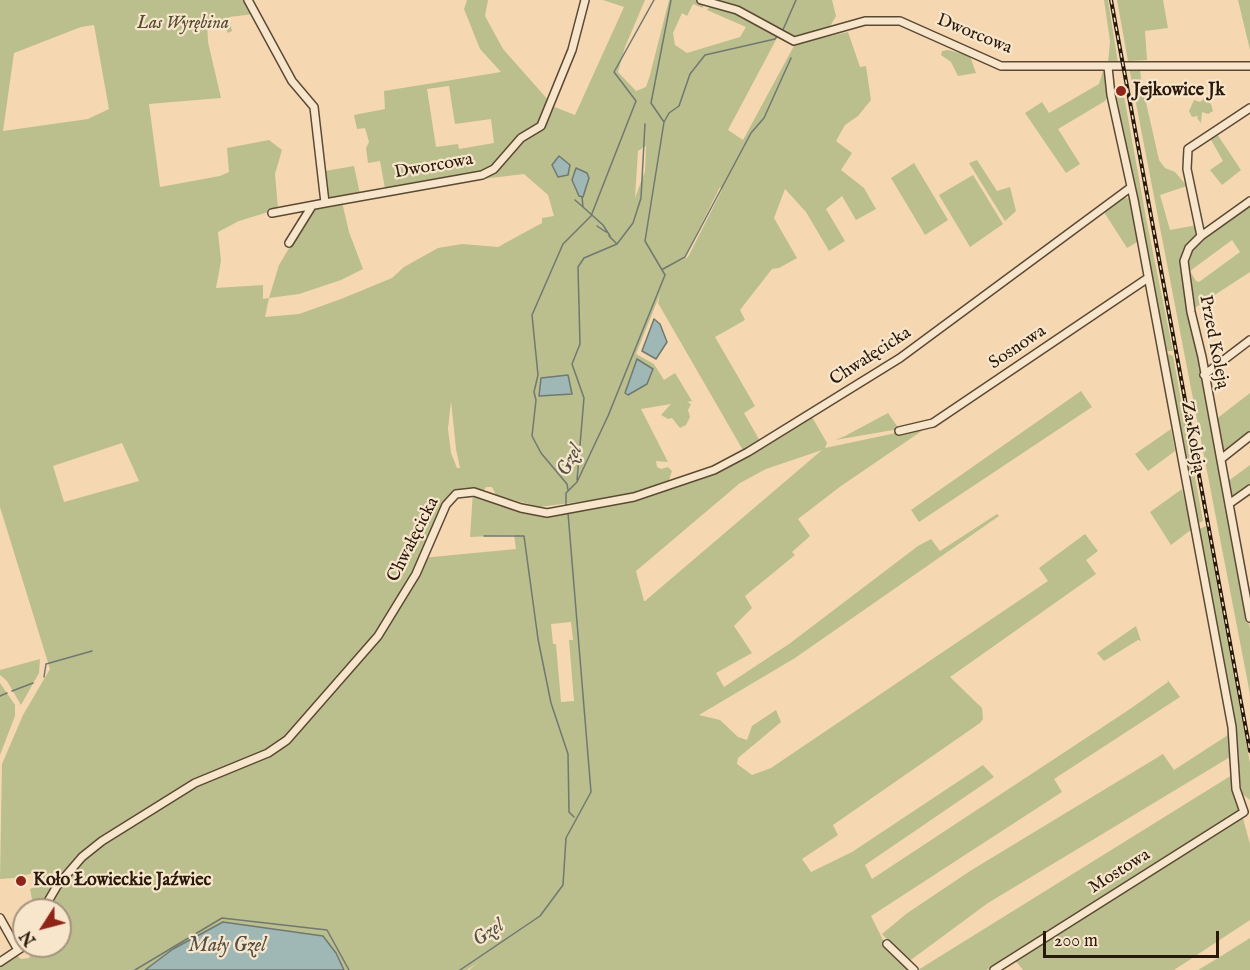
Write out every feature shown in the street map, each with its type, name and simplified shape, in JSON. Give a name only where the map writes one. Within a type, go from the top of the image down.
[{"type":"street","points":[[248,0],[292,81],[314,107],[325,203]]},
{"type":"street","name":"Dworcowa","points":[[272,213],[482,175],[494,169],[521,138],[541,126],[572,50],[585,0]]},
{"type":"street","name":"Dworcowa","points":[[701,0],[737,10],[794,41],[865,21],[900,21],[1001,66],[1250,66]]},
{"type":"street","name":"Za Koleją","points":[[1108,67],[1232,727],[1236,789],[1246,809]]},
{"type":"street","points":[[1201,236],[1186,165],[1188,149],[1250,108]]},
{"type":"street","name":"Chwałęcicka","points":[[50,898],[57,886],[82,857],[102,841],[195,783],[268,753],[287,740],[378,636],[416,574],[446,505],[453,496],[462,492],[473,492],[538,513],[634,497],[706,473],[748,453],[909,352],[1130,189]]},
{"type":"street","name":"Przed Koleją","points":[[1250,201],[1201,236],[1189,248],[1184,261],[1191,312],[1248,597],[1250,618]]},
{"type":"street","points":[[289,243],[312,206]]},
{"type":"street","name":"Sosnowa","points":[[899,431],[933,423],[1148,278]]},
{"type":"street","points":[[1204,375],[1250,340]]},
{"type":"street","points":[[1221,459],[1250,436]]},
{"type":"street","points":[[1229,504],[1250,489]]},
{"type":"street","name":"Mostowa","points":[[994,970],[1246,809]]},
{"type":"street","points":[[0,918],[12,935]]},
{"type":"street","points":[[887,944],[914,970]]},
{"type":"green space","name":"Las Wyrębina","points":[[0,0],[246,0],[254,14],[229,17],[232,31],[228,33],[219,18],[207,20],[208,42],[221,98],[149,104],[160,187],[220,176],[229,172],[227,148],[269,140],[282,150],[275,174],[278,209],[239,221],[218,232],[221,261],[216,288],[263,285],[263,299],[269,298],[265,317],[299,314],[341,299],[392,278],[404,267],[438,248],[462,244],[498,247],[542,223],[542,218],[554,216],[548,195],[524,174],[482,179],[494,171],[516,146],[544,125],[552,106],[575,115],[624,7],[603,0],[645,0],[625,47],[618,72],[636,91],[646,87],[669,0],[697,0],[703,4],[703,8],[693,4],[687,16],[682,13],[673,33],[675,45],[687,53],[740,37],[746,27],[707,10],[710,6],[735,11],[778,36],[728,130],[743,140],[795,44],[848,32],[860,67],[866,66],[871,100],[858,116],[845,125],[836,141],[852,153],[841,170],[864,188],[876,209],[856,220],[842,196],[826,209],[845,241],[829,251],[806,212],[785,189],[774,218],[797,258],[779,268],[772,269],[740,310],[745,320],[715,337],[755,406],[744,413],[760,441],[744,452],[658,303],[660,294],[636,354],[654,364],[664,380],[675,373],[692,401],[687,402],[691,404],[688,410],[690,417],[686,425],[680,428],[672,418],[668,419],[661,415],[671,404],[641,409],[668,462],[656,461],[657,467],[661,469],[668,467],[672,471],[668,483],[625,496],[539,507],[496,495],[492,487],[486,487],[483,492],[464,490],[455,493],[422,558],[516,549],[514,535],[470,537],[473,492],[544,514],[603,505],[733,463],[812,417],[827,443],[825,448],[929,426],[841,486],[798,519],[810,536],[792,552],[795,555],[745,596],[752,608],[734,626],[752,653],[716,673],[724,687],[789,644],[918,546],[931,539],[940,551],[997,514],[999,516],[795,658],[699,715],[720,720],[738,737],[747,740],[752,726],[776,710],[781,722],[738,758],[737,764],[752,775],[771,768],[1048,581],[1039,568],[1085,534],[1098,551],[1086,560],[1096,574],[950,677],[982,708],[983,719],[980,723],[833,825],[838,835],[802,859],[811,872],[852,852],[983,765],[994,777],[865,865],[872,879],[1130,709],[1168,682],[1167,679],[1180,697],[1054,779],[1062,792],[871,916],[886,946],[911,970],[469,970],[479,962],[467,970],[344,970],[223,922],[173,949],[145,970],[0,970],[0,964],[12,956],[12,958],[21,959],[72,958],[72,898],[32,898],[30,889],[37,886],[33,873],[0,879],[2,764],[23,715],[50,669],[0,507]],"holes":[[[94,25],[109,109],[88,119],[3,131],[14,53],[81,27]],[[646,146],[645,171],[635,198],[638,151]],[[720,187],[722,190],[688,257],[663,269],[685,257]],[[568,375],[572,394],[538,396]],[[451,401],[460,468],[457,468],[451,453],[448,429]],[[122,443],[139,481],[64,502],[53,466]],[[822,450],[644,601],[636,571],[740,483],[766,469]],[[571,622],[573,640],[569,640],[574,701],[561,702],[556,644],[553,644],[551,624]]]},
{"type":"green space","points":[[467,0],[488,0],[485,16],[503,49],[549,101],[541,121],[512,141],[493,166],[477,174],[385,189],[380,161],[368,163],[366,148],[369,142],[365,128],[357,129],[354,115],[385,109],[384,91],[501,72],[480,49],[464,9]],"holes":[[[449,86],[455,124],[491,119],[494,143],[459,149],[458,144],[436,147],[427,89]]]},
{"type":"green space","points":[[710,0],[832,0],[836,16],[829,28],[805,37],[796,36],[779,31],[734,5]]},
{"type":"green space","points":[[1104,0],[1108,0],[1118,63],[1108,63],[1110,41]]},
{"type":"green space","points":[[1117,0],[1163,0],[1168,28],[1145,31],[1147,60],[1128,61]]},
{"type":"green space","points":[[1238,0],[1250,0],[1250,50]]},
{"type":"green space","points":[[948,50],[970,56],[976,73],[958,76],[951,62],[941,55],[942,51]]},
{"type":"green space","points":[[1129,67],[1140,67],[1159,160],[1165,168],[1175,172],[1187,186],[1160,195],[1170,230],[1197,225],[1199,236],[1186,246],[1182,262],[1250,629],[1250,694]]},
{"type":"green space","points":[[1103,71],[1110,92],[1105,101],[1058,129],[1080,164],[1066,173],[1025,113],[1042,102],[1049,113],[1099,84]]},
{"type":"green space","points":[[1124,96],[1173,351],[1162,347],[1115,98]]},
{"type":"green space","points":[[1204,99],[1211,104],[1213,111],[1208,114],[1202,112],[1201,123],[1198,116],[1192,117],[1189,111],[1194,100],[1200,102]]},
{"type":"green space","points":[[1217,134],[1241,170],[1222,185],[1210,170],[1223,161],[1210,138]]},
{"type":"green space","points":[[977,160],[997,191],[1010,187],[1016,211],[1005,221],[969,163]]},
{"type":"green space","points":[[914,163],[948,220],[925,235],[891,178]]},
{"type":"green space","points":[[354,166],[360,194],[328,199],[325,171]]},
{"type":"green space","points":[[973,175],[1003,224],[970,247],[939,195]]},
{"type":"green space","points":[[1123,197],[1131,199],[1139,241],[1127,248],[1104,212]]},
{"type":"green space","points":[[342,202],[349,232],[363,269],[341,280],[299,294],[269,298],[279,265],[313,208]]},
{"type":"green space","points":[[1250,204],[1250,272],[1193,309],[1189,292],[1189,253],[1196,243]],"holes":[[[1232,240],[1240,252],[1199,282],[1190,271]]]},
{"type":"green space","points":[[1164,352],[1173,356],[1203,521],[1197,524]]},
{"type":"green space","points":[[1081,391],[1092,407],[919,522],[911,510]]},
{"type":"green space","points":[[1250,393],[1250,435],[1223,456],[1215,420]]},
{"type":"green space","points":[[888,413],[899,429],[835,440],[845,436]]},
{"type":"green space","points":[[1171,429],[1175,451],[1148,471],[1135,454]]},
{"type":"green space","points":[[1250,465],[1250,486],[1231,498],[1227,482]]},
{"type":"green space","points":[[1182,489],[1192,529],[1171,545],[1150,512]]},
{"type":"green space","points":[[1206,526],[1250,763],[1250,800],[1242,794],[1229,697],[1197,530]]},
{"type":"green space","points":[[1136,626],[1141,641],[1138,640],[1104,661],[1097,653]]},
{"type":"green space","points":[[40,659],[39,673],[21,705],[7,681],[0,675],[0,670]]},
{"type":"green space","points":[[0,683],[15,705],[15,716],[0,755]]},
{"type":"green space","points":[[1228,735],[1230,757],[988,903],[908,962],[882,934],[906,914],[970,871],[1163,754],[1174,770]]},
{"type":"green space","points":[[1232,775],[1239,810],[987,970],[918,970]]},
{"type":"green space","points":[[1242,815],[1250,844],[1250,920],[1174,970],[1023,970],[1014,959]]},
{"type":"green space","points":[[1250,938],[1250,970],[1198,970],[1218,958]]},
{"type":"water","points":[[559,156],[570,165],[568,175],[558,177],[552,165]]},
{"type":"water","points":[[576,168],[587,173],[589,178],[583,197],[579,196],[572,180]]},
{"type":"water","points":[[654,319],[660,324],[667,342],[656,359],[642,351]]},
{"type":"water","points":[[637,359],[653,369],[647,384],[628,395],[625,393]]},
{"type":"water","points":[[568,375],[572,394],[539,396],[541,378]]},
{"type":"water","name":"Mały Gzel","points":[[223,922],[323,936],[336,953],[344,970],[145,970],[173,949]]},
{"type":"waterway","points":[[568,490],[567,484],[541,453],[532,436],[536,400],[534,392],[538,375],[532,315],[563,244],[591,216],[636,101],[614,72],[654,0]]},
{"type":"waterway","points":[[664,122],[651,103],[671,0]]},
{"type":"waterway","name":"Gzel","points":[[782,32],[796,0]]},
{"type":"waterway","name":"Gzel","points":[[566,505],[566,493],[577,482],[608,416],[665,275],[645,241],[664,122],[669,113],[679,106],[690,74],[705,55],[775,39],[778,35]]},
{"type":"waterway","points":[[663,269],[685,257],[751,133],[764,118],[791,58]]},
{"type":"waterway","points":[[577,480],[584,398],[572,364],[580,344],[578,267],[584,258],[617,244],[633,223],[641,198],[645,124]]},
{"type":"waterway","points":[[582,197],[583,207],[603,225],[610,236]]},
{"type":"waterway","points":[[575,200],[583,207]]},
{"type":"waterway","points":[[597,226],[606,232]]},
{"type":"waterway","points":[[609,236],[616,243]]},
{"type":"waterway","name":"Gzel","points":[[460,970],[540,916],[563,885],[566,838],[591,792],[568,513]]},
{"type":"waterway","points":[[484,536],[524,536],[538,639],[551,703],[568,754],[569,812],[574,817]]},
{"type":"waterway","points":[[44,677],[46,664],[92,651]]},
{"type":"waterway","points":[[12,691],[33,683]]},
{"type":"waterway","points":[[0,696],[7,693]]},
{"type":"waterway","name":"Gzel","points":[[135,970],[222,918],[327,930],[349,970]]},
{"type":"railway","points":[[1111,0],[1250,751]]},
{"type":"place","name":"Jejkowice Jk","points":[[1121,91]]},
{"type":"place","name":"Koło Łowieckie Jaźwiec","points":[[21,881]]}]
